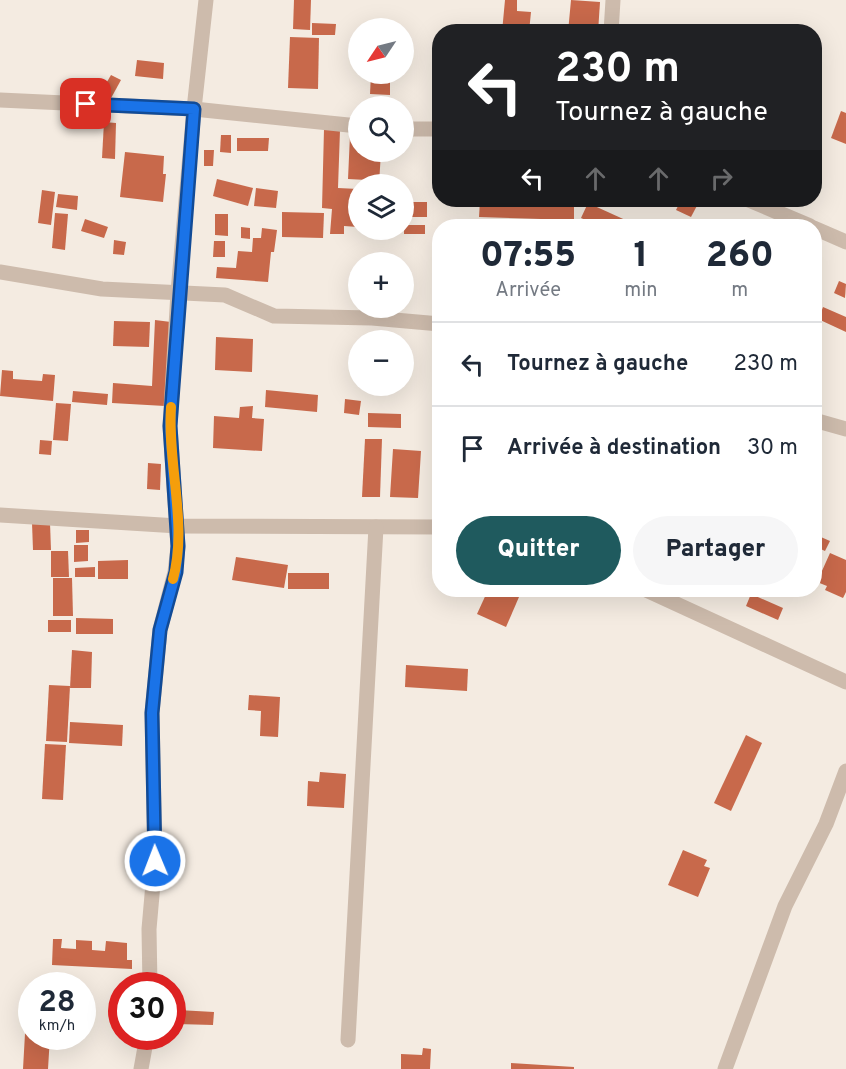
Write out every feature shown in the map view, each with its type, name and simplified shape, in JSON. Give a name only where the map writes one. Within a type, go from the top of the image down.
[{"type":"street","points":[[150,972],[149,928],[155,861],[152,713],[160,630],[176,572],[178,526],[170,426],[178,292],[206,0]]},
{"type":"street","points":[[612,24],[613,0]]},
{"type":"street","points":[[0,100],[194,109],[348,125]]},
{"type":"street","points":[[414,129],[432,129]]},
{"type":"street","points":[[765,207],[794,219]]},
{"type":"street","points":[[822,232],[846,242]]},
{"type":"street","points":[[0,272],[102,289],[225,295],[274,316],[360,318],[432,323]]},
{"type":"street","points":[[822,422],[846,429]]},
{"type":"street","points":[[0,515],[178,526],[432,527]]},
{"type":"street","points":[[348,1040],[376,527]]},
{"type":"street","points":[[661,597],[846,682]]},
{"type":"street","points":[[725,1069],[785,906],[826,824],[846,771]]},
{"type":"street","points":[[141,1069],[144,1050]]},
{"type":"building","points":[[294,0],[311,0],[310,30],[293,29]]},
{"type":"building","points":[[505,0],[517,0],[517,11],[531,12],[530,24],[503,24]]},
{"type":"building","points":[[571,0],[600,2],[599,24],[569,24]]},
{"type":"building","points":[[312,23],[336,24],[335,35],[312,35]]},
{"type":"building","points":[[290,37],[319,38],[318,89],[288,88]]},
{"type":"building","points":[[137,60],[164,63],[163,79],[135,76]]},
{"type":"building","points":[[111,75],[121,80],[110,100],[100,94]]},
{"type":"building","points":[[370,84],[390,84],[390,95],[370,94]]},
{"type":"building","points":[[841,111],[846,113],[846,144],[831,138]]},
{"type":"building","points":[[104,122],[116,123],[115,159],[102,158]]},
{"type":"building","points":[[324,129],[340,130],[338,188],[348,188],[348,226],[344,226],[344,234],[330,234],[332,209],[322,208]]},
{"type":"building","points":[[221,135],[231,135],[231,153],[220,152]]},
{"type":"building","points":[[237,138],[269,138],[268,151],[237,151]]},
{"type":"building","points":[[204,150],[214,150],[213,166],[204,166]]},
{"type":"building","points":[[125,152],[164,156],[163,174],[166,174],[163,202],[120,197]]},
{"type":"building","points":[[349,162],[380,162],[380,174],[348,174]]},
{"type":"building","points":[[217,179],[253,188],[248,206],[213,196]]},
{"type":"building","points":[[256,188],[278,191],[276,208],[254,206]]},
{"type":"building","points":[[42,190],[55,192],[51,225],[38,223]]},
{"type":"building","points":[[58,194],[78,196],[77,210],[56,207]]},
{"type":"building","points":[[414,202],[427,202],[427,217],[414,217]]},
{"type":"building","points":[[480,207],[574,207],[574,219],[479,217]]},
{"type":"building","points":[[586,207],[597,207],[623,219],[583,219],[581,218]]},
{"type":"building","points":[[678,207],[696,207],[691,217],[676,210]]},
{"type":"building","points":[[282,212],[324,213],[323,238],[282,237]]},
{"type":"building","points":[[55,213],[68,214],[65,250],[52,248]]},
{"type":"building","points":[[215,214],[228,214],[228,236],[215,235]]},
{"type":"building","points":[[85,219],[108,227],[104,238],[81,231]]},
{"type":"building","points":[[414,225],[425,225],[425,234],[414,234]]},
{"type":"building","points":[[241,227],[250,228],[250,239],[241,238]]},
{"type":"building","points":[[262,228],[277,230],[274,252],[271,252],[268,282],[216,278],[217,267],[236,268],[238,251],[252,252],[253,238],[261,238]]},
{"type":"building","points":[[114,240],[126,242],[124,255],[113,254]]},
{"type":"building","points":[[214,241],[225,241],[225,257],[213,257]]},
{"type":"building","points":[[839,281],[846,284],[845,298],[834,293]]},
{"type":"building","points":[[823,307],[846,317],[846,332],[822,321]]},
{"type":"building","points":[[155,320],[171,322],[165,406],[112,403],[113,383],[152,386]]},
{"type":"building","points":[[114,321],[150,322],[149,347],[113,346]]},
{"type":"building","points":[[216,337],[253,339],[252,372],[215,370]]},
{"type":"building","points":[[2,370],[13,371],[13,379],[42,381],[43,374],[55,375],[53,401],[0,396]]},
{"type":"building","points":[[266,390],[318,395],[317,412],[265,407]]},
{"type":"building","points":[[73,391],[108,394],[107,405],[72,402]]},
{"type":"building","points":[[345,399],[361,401],[359,415],[344,413]]},
{"type":"building","points":[[56,403],[71,404],[68,441],[53,440]]},
{"type":"building","points":[[253,406],[252,418],[264,419],[262,451],[213,448],[214,416],[239,418],[240,407]]},
{"type":"building","points":[[368,413],[401,414],[401,428],[368,427]]},
{"type":"building","points":[[365,439],[382,439],[380,497],[362,497]]},
{"type":"building","points":[[40,440],[52,441],[51,455],[39,454]]},
{"type":"building","points":[[393,449],[421,451],[418,498],[390,497]]},
{"type":"building","points":[[148,463],[161,464],[160,490],[147,489]]},
{"type":"building","points":[[32,523],[50,523],[51,550],[33,550]]},
{"type":"building","points":[[76,530],[89,530],[89,542],[76,543]]},
{"type":"building","points":[[822,538],[830,541],[825,551],[822,550]]},
{"type":"building","points":[[74,545],[88,545],[88,561],[74,562]]},
{"type":"building","points":[[51,551],[68,551],[69,577],[51,577]]},
{"type":"building","points":[[830,553],[846,560],[846,592],[843,598],[825,590],[827,586],[822,584],[822,571]]},
{"type":"building","points":[[236,557],[288,565],[284,588],[232,580]]},
{"type":"building","points":[[128,560],[128,579],[98,579],[98,561]]},
{"type":"building","points":[[95,567],[95,577],[75,577],[75,568]]},
{"type":"building","points":[[288,573],[329,573],[329,589],[288,589]]},
{"type":"building","points":[[53,578],[72,578],[73,616],[53,616]]},
{"type":"building","points":[[485,597],[519,597],[506,627],[477,614]]},
{"type":"building","points":[[750,597],[758,597],[783,608],[778,620],[746,606]]},
{"type":"building","points":[[76,618],[113,619],[113,634],[76,634]]},
{"type":"building","points":[[48,620],[71,620],[71,632],[48,632]]},
{"type":"building","points":[[72,650],[92,652],[91,688],[70,688]]},
{"type":"building","points":[[406,665],[468,669],[467,691],[405,687]]},
{"type":"building","points":[[49,685],[70,686],[67,742],[46,741]]},
{"type":"building","points":[[249,695],[280,697],[278,737],[260,736],[261,711],[248,710]]},
{"type":"building","points":[[70,722],[123,725],[122,746],[69,743]]},
{"type":"building","points":[[746,735],[762,743],[731,811],[714,803]]},
{"type":"building","points":[[45,744],[66,745],[63,800],[42,799]]},
{"type":"building","points":[[320,772],[346,774],[344,808],[307,806],[308,781],[319,782]]},
{"type":"building","points":[[683,850],[707,860],[704,866],[710,868],[698,897],[668,885]]},
{"type":"building","points":[[53,939],[62,939],[61,948],[76,949],[76,940],[92,941],[92,950],[105,951],[106,941],[127,943],[127,960],[132,960],[132,969],[52,965]]},
{"type":"building","points":[[186,1010],[214,1012],[213,1025],[186,1024]]},
{"type":"building","points":[[423,1048],[431,1049],[430,1069],[401,1069],[401,1054],[422,1055]]},
{"type":"building","points":[[24,1050],[49,1050],[48,1069],[23,1069]]},
{"type":"building","points":[[511,1063],[574,1067],[574,1069],[511,1069]]},
{"type":"slow traffic","points":[[171,407],[170,426],[178,526],[176,572],[173,579]]},
{"type":"route","points":[[86,104],[194,109],[178,292],[170,426],[178,546],[176,572],[160,630],[152,713],[155,861]]}]
